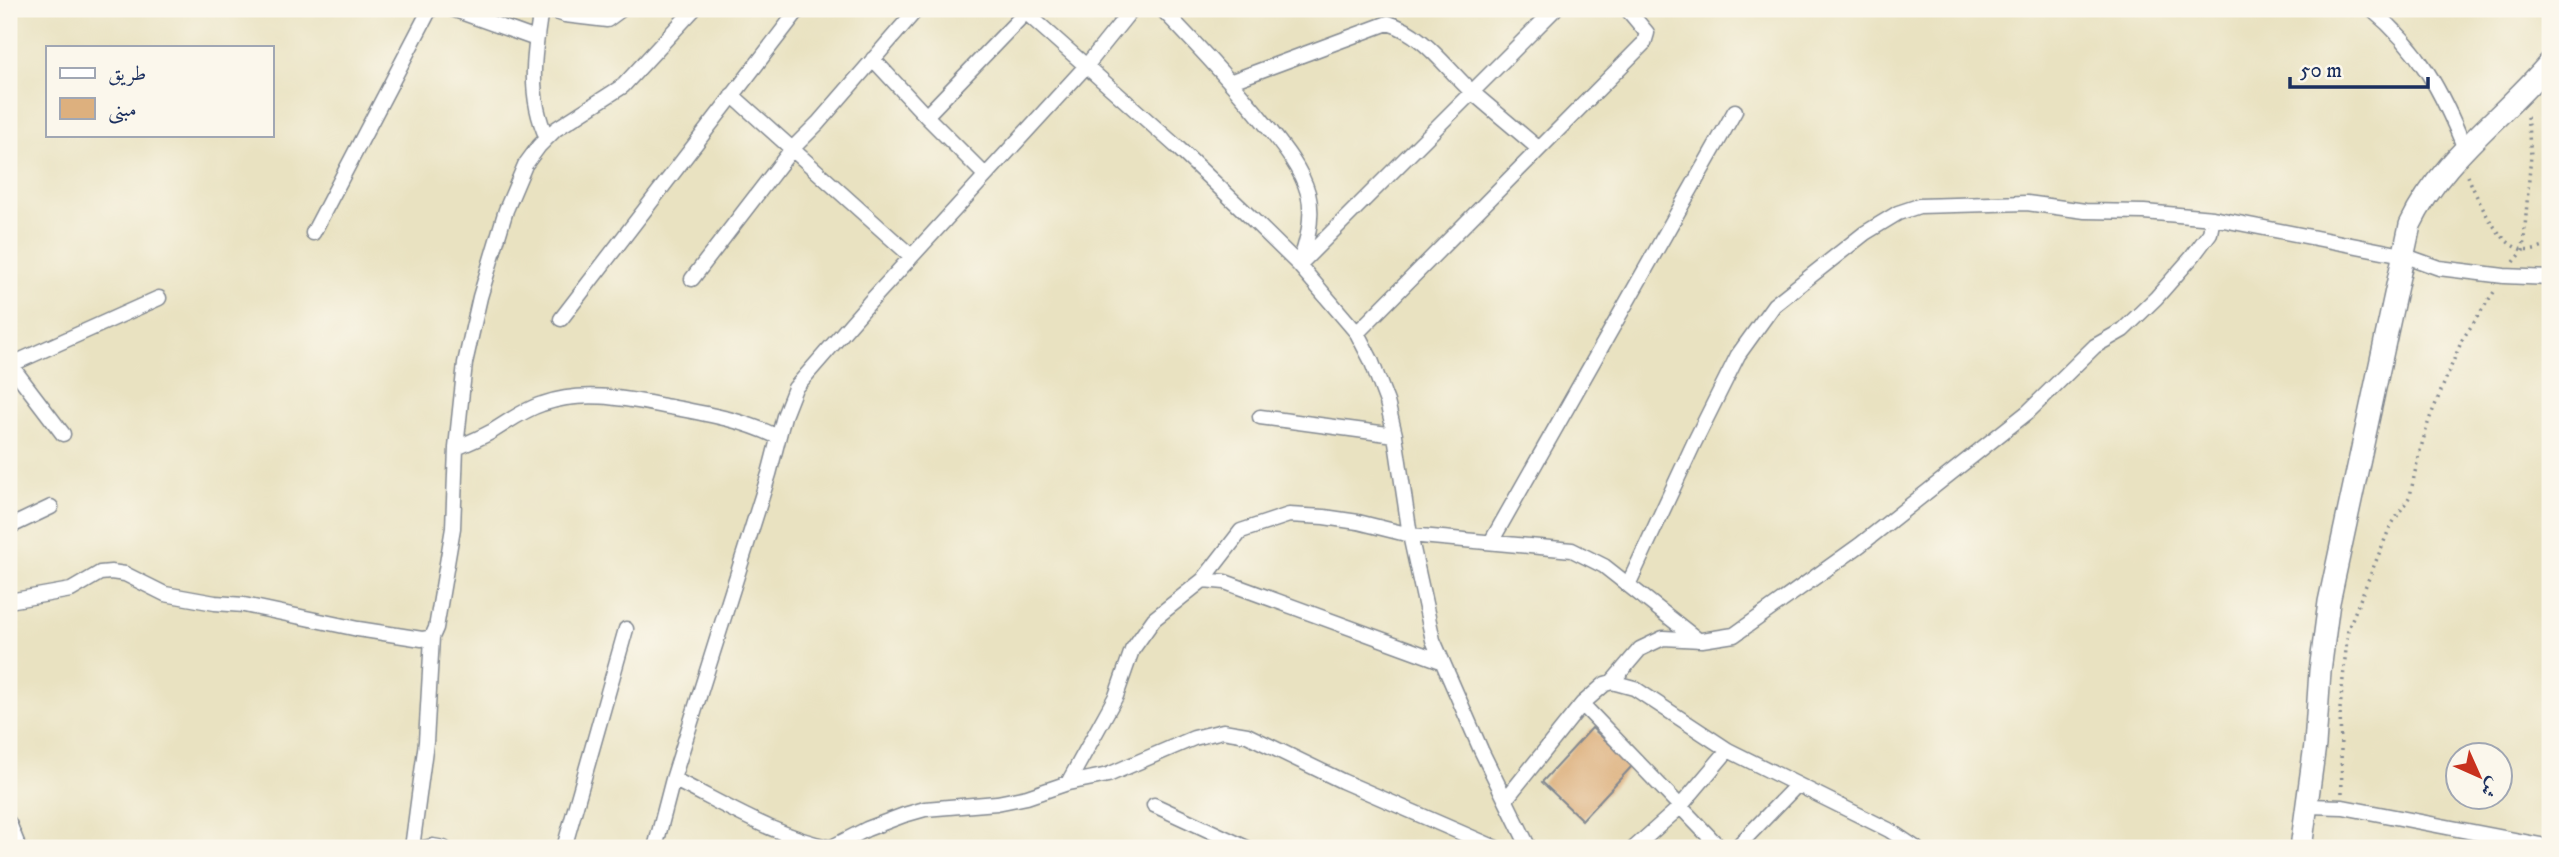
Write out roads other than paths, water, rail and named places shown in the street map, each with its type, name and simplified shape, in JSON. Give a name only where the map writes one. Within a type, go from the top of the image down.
[{"type":"street","points":[[313,233],[338,190],[430,9]]},
{"type":"street","points":[[452,9],[536,39]]},
{"type":"street","points":[[541,9],[533,62],[534,95],[539,121],[547,138]]},
{"type":"street","points":[[547,9],[565,15],[607,20],[622,9]]},
{"type":"street","points":[[412,848],[426,742],[432,637],[436,628],[453,528],[456,448],[465,363],[480,297],[516,182],[525,165],[556,129],[623,86],[694,9]]},
{"type":"street","points":[[561,319],[799,9]]},
{"type":"street","points":[[692,279],[792,149],[917,9]]},
{"type":"street","points":[[654,848],[795,388],[1087,65],[1132,9]]},
{"type":"street","points":[[1162,9],[1231,81],[1284,149],[1307,193],[1310,222],[1299,265]]},
{"type":"street","points":[[1299,265],[1555,9]]},
{"type":"street","points":[[1357,333],[1644,43],[1647,33],[1627,9]]},
{"type":"street","points":[[2371,9],[2426,66],[2445,100],[2465,149]]},
{"type":"street","points":[[926,116],[1024,10],[1176,146],[1299,265],[1357,333],[1387,402],[1395,435],[1410,535],[1433,640],[1481,750],[1529,848]]},
{"type":"street","points":[[1231,81],[1388,23],[1403,27],[1427,47],[1472,92],[1539,149]]},
{"type":"street","points":[[873,59],[985,176]]},
{"type":"street","points":[[2301,848],[2329,602],[2410,225],[2422,198],[2442,172],[2525,93],[2550,62]]},
{"type":"street","points":[[732,95],[911,257]]},
{"type":"street","points":[[1491,542],[1735,111]]},
{"type":"street","points":[[1629,583],[1738,355],[1774,305],[1866,233],[1898,213],[1919,206],[2027,203],[2085,211],[2144,212],[2213,218],[2403,255],[2439,268],[2504,276],[2550,278]]},
{"type":"street","points":[[1506,799],[1582,704],[1597,689],[1612,682],[1640,649],[1663,638],[1698,640],[1734,635],[1860,545],[2028,412],[2095,346],[2123,330],[2156,298],[2210,233],[2213,218]]},
{"type":"street","points":[[63,435],[10,364],[159,298]]},
{"type":"street","points":[[456,448],[491,432],[513,416],[543,403],[580,396],[609,396],[716,415],[746,422],[778,437]]},
{"type":"street","points":[[1260,417],[1395,435]]},
{"type":"street","points":[[9,527],[51,507]]},
{"type":"street","points":[[1068,783],[1116,696],[1132,650],[1154,618],[1203,580],[1241,531],[1289,515],[1358,522],[1410,535],[1572,550],[1604,566],[1629,583],[1698,640]]},
{"type":"street","points":[[9,601],[71,590],[100,573],[111,572],[125,574],[165,594],[188,599],[244,605],[414,639],[432,637]]},
{"type":"street","points":[[1203,580],[1225,582],[1441,662]]},
{"type":"street","points":[[564,848],[626,629]]},
{"type":"street","points":[[1612,682],[1634,688],[1728,750],[1889,830],[1916,848]]},
{"type":"street","points":[[1582,704],[1720,848]]},
{"type":"street","points":[[673,779],[774,829],[831,848],[867,829],[925,809],[997,803],[1027,797],[1068,783],[1108,775],[1194,738],[1223,731],[1247,735],[1342,781],[1496,848]]},
{"type":"street","points":[[1634,848],[1679,807],[1728,750]]},
{"type":"street","points":[[1736,848],[1797,785]]},
{"type":"street","points":[[1154,805],[1247,848]]},
{"type":"street","points":[[2307,806],[2343,807],[2550,847]]},
{"type":"street","points":[[9,823],[19,848]]},
{"type":"street","points":[[423,848],[444,848]]}]
